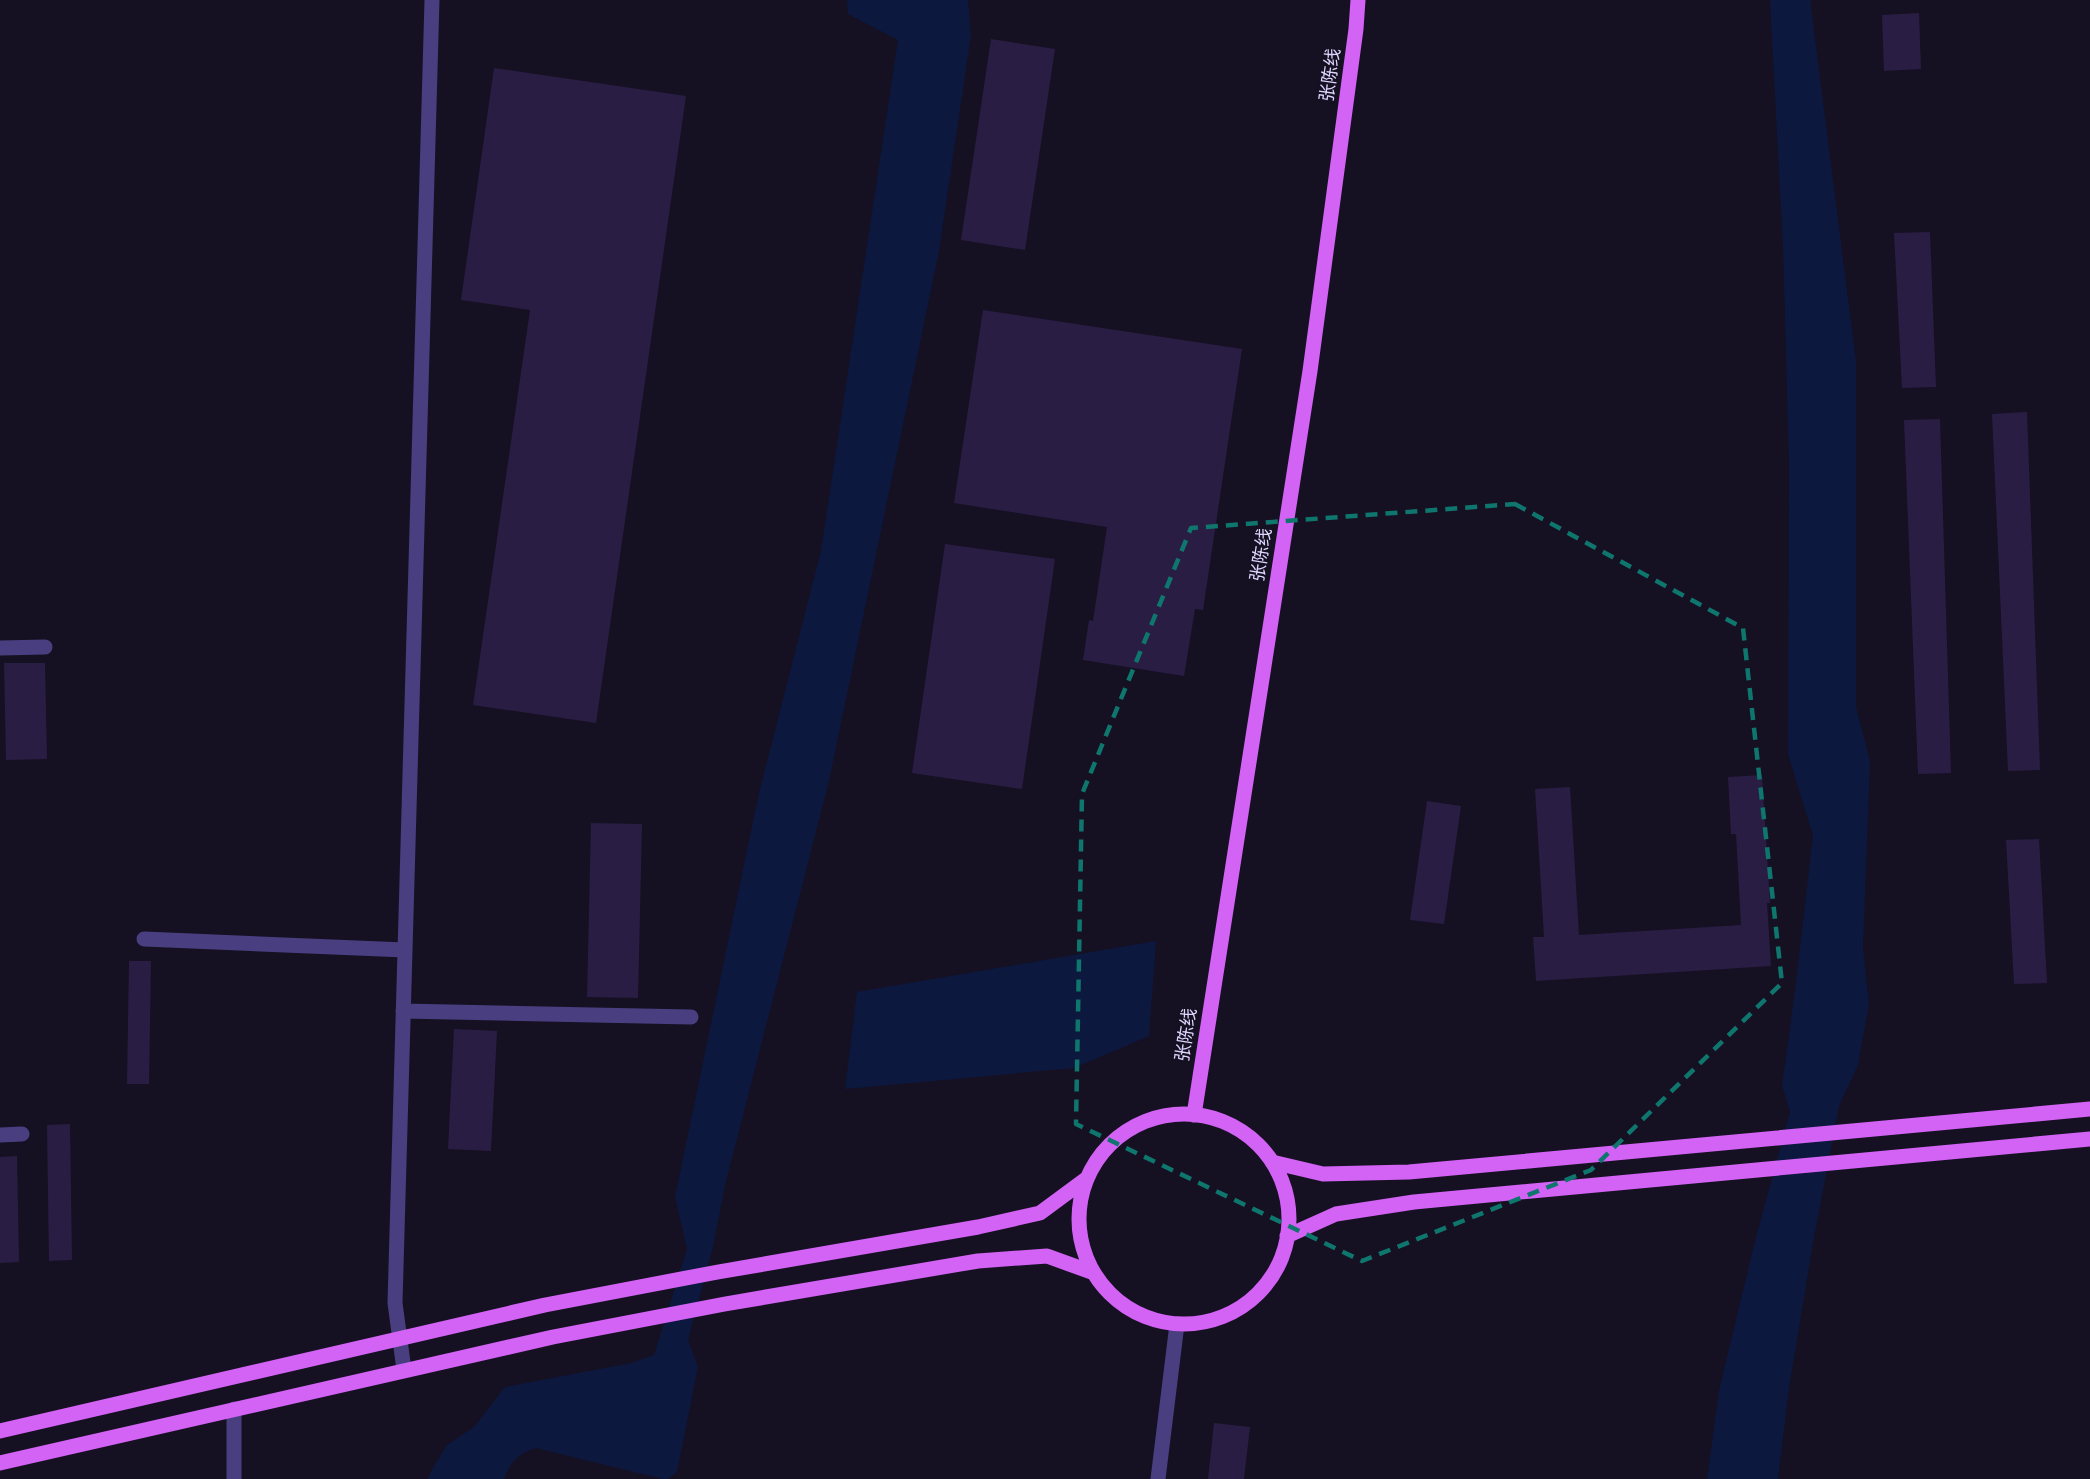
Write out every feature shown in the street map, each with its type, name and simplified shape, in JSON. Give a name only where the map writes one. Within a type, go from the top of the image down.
[{"type":"main road","name":"张陈线","points":[[1194,1115],[1310,371],[1358,0]]},
{"type":"main road","points":[[1272,1162],[1323,1174],[1409,1172],[2090,1109]]},
{"type":"main road","points":[[1178,1113],[1213,1117],[1241,1130],[1263,1150],[1272,1162],[1288,1202],[1287,1236],[1275,1271],[1265,1286],[1252,1299],[1230,1314],[1205,1322],[1177,1324],[1154,1320],[1125,1307],[1094,1273],[1080,1240],[1079,1205],[1086,1179],[1098,1157],[1116,1138],[1142,1122],[1178,1113]]},
{"type":"main road","points":[[1287,1236],[1336,1214],[1374,1207],[2090,1139]]},
{"type":"main road","points":[[0,1431],[545,1305],[988,1225],[1040,1213],[1086,1179]]},
{"type":"main road","points":[[0,1463],[553,1337],[725,1304],[978,1261],[1047,1256],[1094,1273]]},
{"type":"street","points":[[404,1370],[395,1303],[432,0]]},
{"type":"street","points":[[0,648],[45,647]]},
{"type":"street","points":[[144,939],[405,950]]},
{"type":"street","points":[[403,1011],[691,1017]]},
{"type":"street","points":[[0,1135],[22,1134]]},
{"type":"street","points":[[1158,1479],[1177,1324]]},
{"type":"street","points":[[234,1409],[234,1479]]},
{"type":"highlighted area","points":[[1515,504],[1743,628],[1782,983],[1591,1170],[1362,1261],[1076,1124],[1082,794],[1191,528]]},
{"type":"water","points":[[847,0],[968,0],[971,35],[939,251],[829,781],[725,1185],[713,1247],[688,1340],[698,1367],[677,1472],[668,1479],[663,1479],[536,1448],[516,1459],[504,1479],[428,1479],[447,1445],[474,1427],[505,1387],[631,1363],[654,1355],[687,1249],[675,1197],[759,793],[821,551],[898,40],[848,14]]},
{"type":"water","points":[[1770,0],[1810,0],[1856,361],[1856,707],[1870,761],[1863,948],[1869,1004],[1858,1065],[1839,1106],[1789,1388],[1778,1479],[1707,1479],[1719,1391],[1754,1245],[1790,1112],[1782,1086],[1813,836],[1788,754],[1789,465],[1783,246]]},
{"type":"water","points":[[1156,941],[1149,1036],[1074,1068],[845,1089],[857,992]]},
{"type":"building","points":[[1919,13],[1921,69],[1884,71],[1882,15]]},
{"type":"building","points":[[991,39],[1055,49],[1025,250],[961,240]]},
{"type":"building","points":[[494,68],[686,96],[596,723],[473,705],[530,310],[461,300]]},
{"type":"building","points":[[1930,232],[1936,387],[1902,388],[1894,233]]},
{"type":"building","points":[[983,310],[1242,349],[1203,610],[1195,609],[1184,676],[1083,660],[1089,620],[1093,621],[1107,527],[954,503]]},
{"type":"building","points":[[2027,412],[2040,770],[2008,771],[1992,414]]},
{"type":"building","points":[[1940,419],[1951,773],[1918,774],[1904,420]]},
{"type":"building","points":[[945,544],[1055,559],[1022,789],[912,773]]},
{"type":"building","points":[[4,663],[45,663],[47,759],[6,760]]},
{"type":"building","points":[[1762,775],[1770,903],[1767,903],[1771,966],[1536,981],[1533,937],[1544,937],[1535,789],[1570,787],[1579,935],[1741,925],[1736,834],[1731,834],[1728,777]]},
{"type":"building","points":[[1427,801],[1461,806],[1444,924],[1410,920]]},
{"type":"building","points":[[591,823],[642,824],[638,998],[587,997]]},
{"type":"building","points":[[2039,839],[2047,983],[2014,984],[2006,840]]},
{"type":"building","points":[[129,961],[151,961],[149,1084],[127,1084]]},
{"type":"building","points":[[454,1029],[497,1031],[491,1151],[448,1149]]},
{"type":"building","points":[[70,1124],[72,1260],[49,1261],[47,1125]]},
{"type":"building","points":[[17,1156],[19,1262],[0,1263],[0,1157]]},
{"type":"building","points":[[1214,1423],[1250,1427],[1244,1479],[1208,1479]]}]
